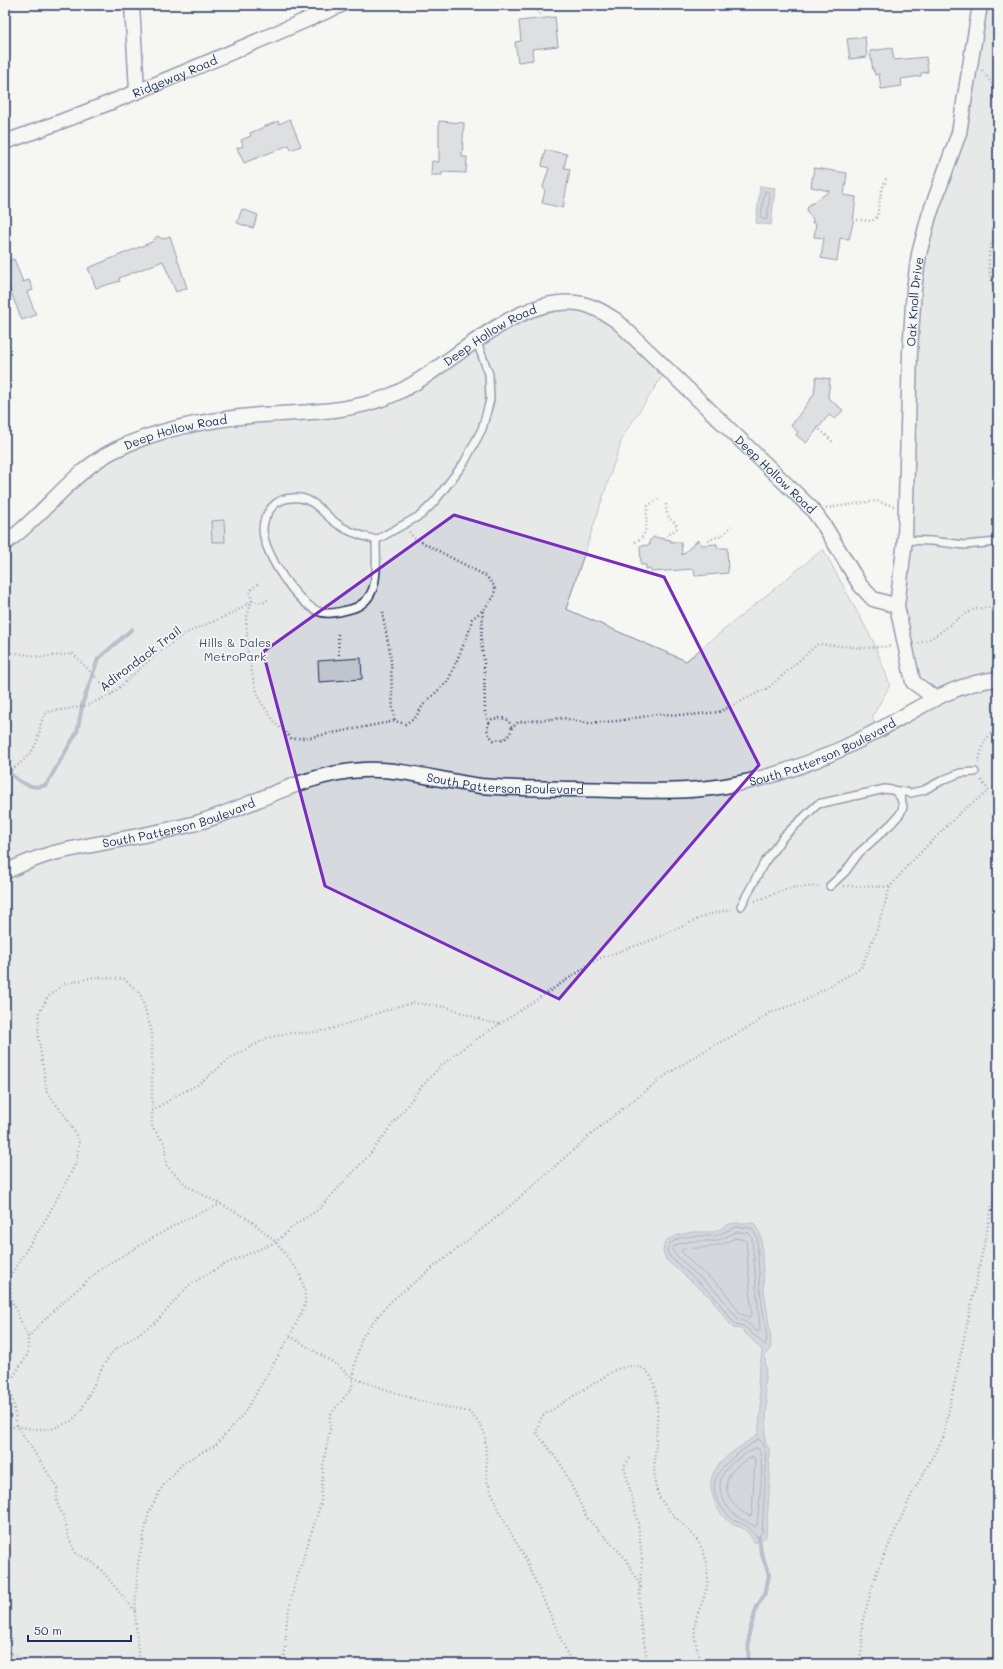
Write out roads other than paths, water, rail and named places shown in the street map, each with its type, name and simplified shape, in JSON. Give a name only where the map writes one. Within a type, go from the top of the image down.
[{"type":"street","points":[[132,5],[137,91]]},
{"type":"street","name":"Ridgeway Road","points":[[5,142],[80,115],[196,68],[341,5]]},
{"type":"street","name":"Oak Knoll Drive","points":[[935,698],[913,682],[897,606],[905,540],[910,352],[914,289],[919,254],[930,216],[960,133],[980,5]]},
{"type":"street","name":"Deep Hollow Road","points":[[5,543],[90,466],[114,451],[142,439],[189,426],[237,418],[320,412],[368,404],[415,383],[476,340],[510,319],[526,312],[552,305],[563,303],[583,304],[602,311],[617,321],[658,359],[812,509],[825,527],[860,585],[873,598],[897,606]]},
{"type":"street","name":"South Patterson Boulevard","points":[[5,872],[32,860],[58,852],[166,832],[205,820],[292,786],[334,773],[365,770],[388,771],[484,786],[640,791],[687,790],[724,786],[777,774],[831,755],[935,698],[971,683],[998,679]]},
{"type":"lane","points":[[376,540],[376,583],[370,595],[363,603],[349,610],[333,613],[320,612],[305,604],[286,581],[269,550],[263,529],[267,514],[275,503],[286,498],[301,498],[313,503],[339,525],[353,533],[376,540],[421,515],[435,500],[464,463],[482,429],[490,400],[489,374],[476,340]]},
{"type":"lane","points":[[905,540],[965,545],[998,542]]},
{"type":"lane","points":[[741,906],[764,863],[784,836],[818,804],[885,789],[911,793],[924,790],[960,773],[975,772]]},
{"type":"lane","points":[[830,886],[845,872],[859,852],[891,824],[900,814],[903,807],[901,798],[895,791]]},
{"type":"water","points":[[760,186],[775,188],[771,225],[756,223]]},
{"type":"water","points":[[754,1223],[761,1236],[764,1289],[771,1339],[770,1349],[765,1355],[766,1371],[764,1386],[767,1404],[765,1442],[769,1449],[770,1478],[766,1537],[755,1543],[746,1531],[733,1524],[721,1513],[713,1497],[711,1486],[712,1476],[717,1467],[732,1453],[758,1434],[761,1406],[758,1381],[762,1350],[741,1329],[733,1328],[711,1298],[666,1260],[663,1251],[665,1241],[678,1235],[692,1232],[714,1232],[729,1224]]},
{"type":"waterway","points":[[5,768],[23,783],[34,787],[46,785],[77,732],[83,702],[98,659],[132,629]]},
{"type":"waterway","points":[[748,1664],[749,1633],[757,1606],[765,1594],[769,1575],[761,1552],[759,1537]]},
{"type":"park label","name":"Hills & Dales MetroPark","points":[[235,649]]}]
